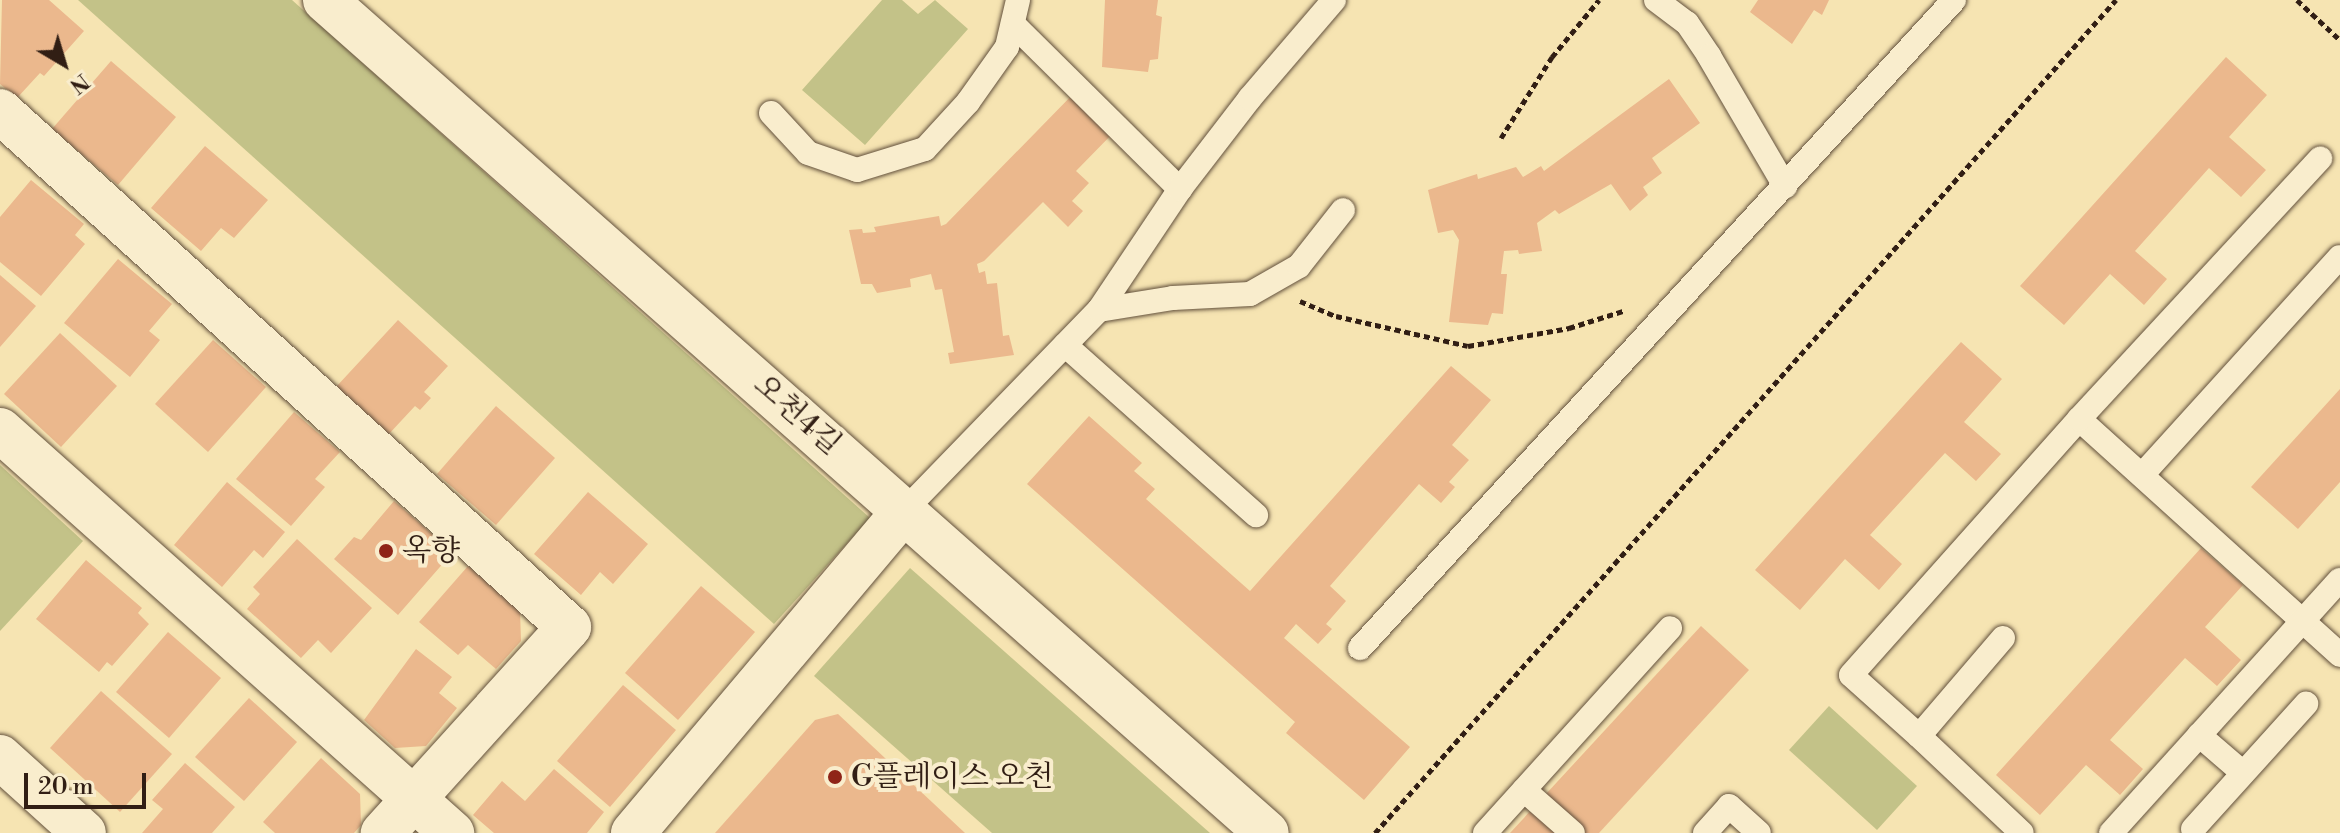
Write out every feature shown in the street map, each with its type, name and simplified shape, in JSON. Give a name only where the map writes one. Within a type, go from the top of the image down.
[{"type":"street","name":"오천4길","points":[[325,0],[1267,833]]},
{"type":"street","points":[[0,111],[569,627],[383,833]]},
{"type":"street","points":[[0,430],[452,833]]},
{"type":"street","points":[[633,833],[905,510]]},
{"type":"street","points":[[0,757],[84,833]]},
{"type":"lane","points":[[905,510],[1099,310],[1180,189],[1250,98],[1334,0]]},
{"type":"lane","points":[[1656,0],[1687,23],[1785,186]]},
{"type":"lane","points":[[1360,648],[1954,0]]},
{"type":"lane","points":[[1016,12],[1180,189]]},
{"type":"lane","points":[[771,113],[808,153],[857,170],[925,149],[968,102],[1007,47],[1016,12]]},
{"type":"lane","points":[[2022,833],[1851,675],[2079,419],[2320,159]]},
{"type":"lane","points":[[1099,310],[1173,298],[1250,294],[1299,266],[1343,210]]},
{"type":"lane","points":[[2142,475],[2340,257]]},
{"type":"lane","points":[[1065,345],[1256,515]]},
{"type":"lane","points":[[2079,419],[2340,655]]},
{"type":"lane","points":[[2111,833],[2340,580]]},
{"type":"lane","points":[[1485,833],[1670,628]]},
{"type":"lane","points":[[1919,736],[2003,638]]},
{"type":"lane","points":[[2193,829],[2306,704]]},
{"type":"lane","points":[[2199,735],[2243,773]]},
{"type":"lane","points":[[1524,790],[1573,833]]},
{"type":"lane","points":[[1705,833],[1729,806],[1759,833]]},
{"type":"path","points":[[1501,138],[1552,57],[1599,0]]},
{"type":"path","points":[[1375,833],[2116,0]]},
{"type":"path","points":[[2297,0],[2340,40]]},
{"type":"path","points":[[1269,283],[1310,307],[1336,316],[1468,346],[1569,328],[1629,309]]},
{"type":"shaded area","points":[[78,0],[292,0],[870,518],[774,624]]},
{"type":"shaded area","points":[[882,0],[902,0],[918,14],[935,0],[968,29],[865,145],[802,90]]},
{"type":"shaded area","points":[[0,465],[83,541],[0,631]]},
{"type":"shaded area","points":[[910,568],[1210,833],[992,833],[814,676]]},
{"type":"shaded area","points":[[1829,706],[1917,786],[1877,830],[1789,750]]},
{"type":"building","points":[[2,0],[49,0],[84,31],[44,76],[40,73],[17,98],[0,84]]},
{"type":"building","points":[[1105,0],[1158,0],[1156,15],[1162,17],[1158,59],[1150,60],[1148,72],[1102,67]]},
{"type":"building","points":[[1758,0],[1829,0],[1822,15],[1814,10],[1792,44],[1750,12]]},
{"type":"building","points":[[2226,57],[2267,95],[2229,137],[2266,170],[2241,197],[2209,168],[2135,251],[2167,279],[2144,305],[2110,274],[2064,325],[2020,286]]},
{"type":"building","points":[[111,61],[176,117],[118,185],[52,129]]},
{"type":"building","points":[[1669,79],[1700,123],[1652,158],[1662,173],[1643,187],[1648,195],[1630,211],[1611,184],[1559,214],[1555,210],[1537,223],[1542,251],[1519,254],[1518,250],[1504,251],[1501,274],[1507,274],[1503,314],[1492,313],[1488,325],[1449,322],[1459,240],[1453,230],[1438,233],[1428,190],[1477,174],[1478,179],[1516,167],[1523,177],[1541,166],[1544,171]]},
{"type":"building","points":[[1078,89],[1118,128],[1076,171],[1089,183],[1072,201],[1083,211],[1068,227],[1043,202],[984,261],[977,264],[979,273],[985,271],[987,284],[997,283],[1003,336],[1009,335],[1014,355],[950,364],[948,353],[954,352],[942,289],[935,290],[931,274],[910,279],[911,287],[877,293],[872,284],[861,284],[849,230],[876,232],[874,227],[939,216],[941,226],[946,224]]},
{"type":"building","points":[[205,146],[268,200],[234,238],[221,228],[201,251],[151,208]]},
{"type":"building","points":[[31,180],[84,224],[75,235],[85,244],[41,296],[0,262],[0,217]]},
{"type":"building","points":[[118,259],[172,304],[149,331],[160,340],[130,377],[64,323]]},
{"type":"building","points":[[0,275],[36,306],[0,347]]},
{"type":"building","points":[[398,320],[448,366],[424,392],[431,398],[420,410],[415,406],[388,435],[336,387]]},
{"type":"building","points":[[60,333],[117,386],[61,447],[4,394]]},
{"type":"building","points":[[213,340],[266,387],[208,452],[155,404]]},
{"type":"building","points":[[1961,342],[2002,379],[1964,422],[2001,454],[1976,481],[1945,453],[1870,535],[1902,564],[1879,590],[1845,559],[1800,610],[1755,570]]},
{"type":"building","points":[[1451,366],[1491,400],[1452,445],[1469,460],[1449,482],[1455,487],[1441,503],[1419,484],[1330,586],[1346,601],[1326,624],[1332,629],[1318,644],[1296,624],[1284,638],[1410,747],[1364,800],[1286,733],[1295,722],[1027,484],[1089,416],[1142,463],[1134,471],[1155,489],[1146,499],[1250,591]]},
{"type":"building","points":[[2340,389],[2340,482],[2298,529],[2251,487]]},
{"type":"building","points":[[496,406],[555,458],[496,525],[437,474]]},
{"type":"building","points":[[294,412],[340,452],[315,479],[325,487],[291,526],[236,479]]},
{"type":"building","points":[[227,482],[285,532],[263,558],[254,550],[222,587],[174,545]]},
{"type":"building","points":[[588,492],[648,544],[613,584],[600,572],[581,595],[534,554]]},
{"type":"building","points":[[394,501],[453,552],[398,615],[334,559],[354,537],[361,540]]},
{"type":"building","points":[[297,539],[372,608],[331,653],[318,640],[301,658],[247,609],[260,594],[253,587]]},
{"type":"building","points":[[2201,548],[2243,585],[2205,627],[2241,660],[2217,686],[2185,658],[2110,740],[2143,769],[2120,795],[2086,765],[2040,815],[1996,775]]},
{"type":"building","points":[[86,560],[142,608],[138,613],[149,624],[112,666],[107,662],[99,672],[36,619]]},
{"type":"building","points":[[468,566],[520,611],[521,641],[496,669],[468,645],[458,655],[419,622]]},
{"type":"building","points":[[701,586],[755,632],[678,720],[625,673]]},
{"type":"building","points":[[1701,626],[1749,670],[1599,833],[1510,833]]},
{"type":"building","points":[[168,632],[221,678],[169,738],[116,692]]},
{"type":"building","points":[[416,649],[452,677],[439,693],[457,708],[426,746],[395,748],[364,720]]},
{"type":"building","points":[[623,685],[676,730],[610,807],[557,761]]},
{"type":"building","points":[[101,691],[172,754],[120,812],[50,748]]},
{"type":"building","points":[[249,698],[297,742],[244,801],[195,757]]},
{"type":"building","name":"G플레이스 오천","points":[[838,714],[965,833],[715,833],[815,720]]},
{"type":"building","points":[[321,758],[360,794],[361,825],[354,833],[275,833],[263,822]]},
{"type":"building","points":[[185,763],[235,807],[212,833],[142,833],[163,809],[152,800]]},
{"type":"building","points":[[554,769],[604,812],[587,833],[494,833],[473,815],[502,781],[525,801]]},
{"type":"place","name":"옥향","points":[[386,551]]},
{"type":"place","name":"G플레이스 오천","points":[[835,777]]}]
